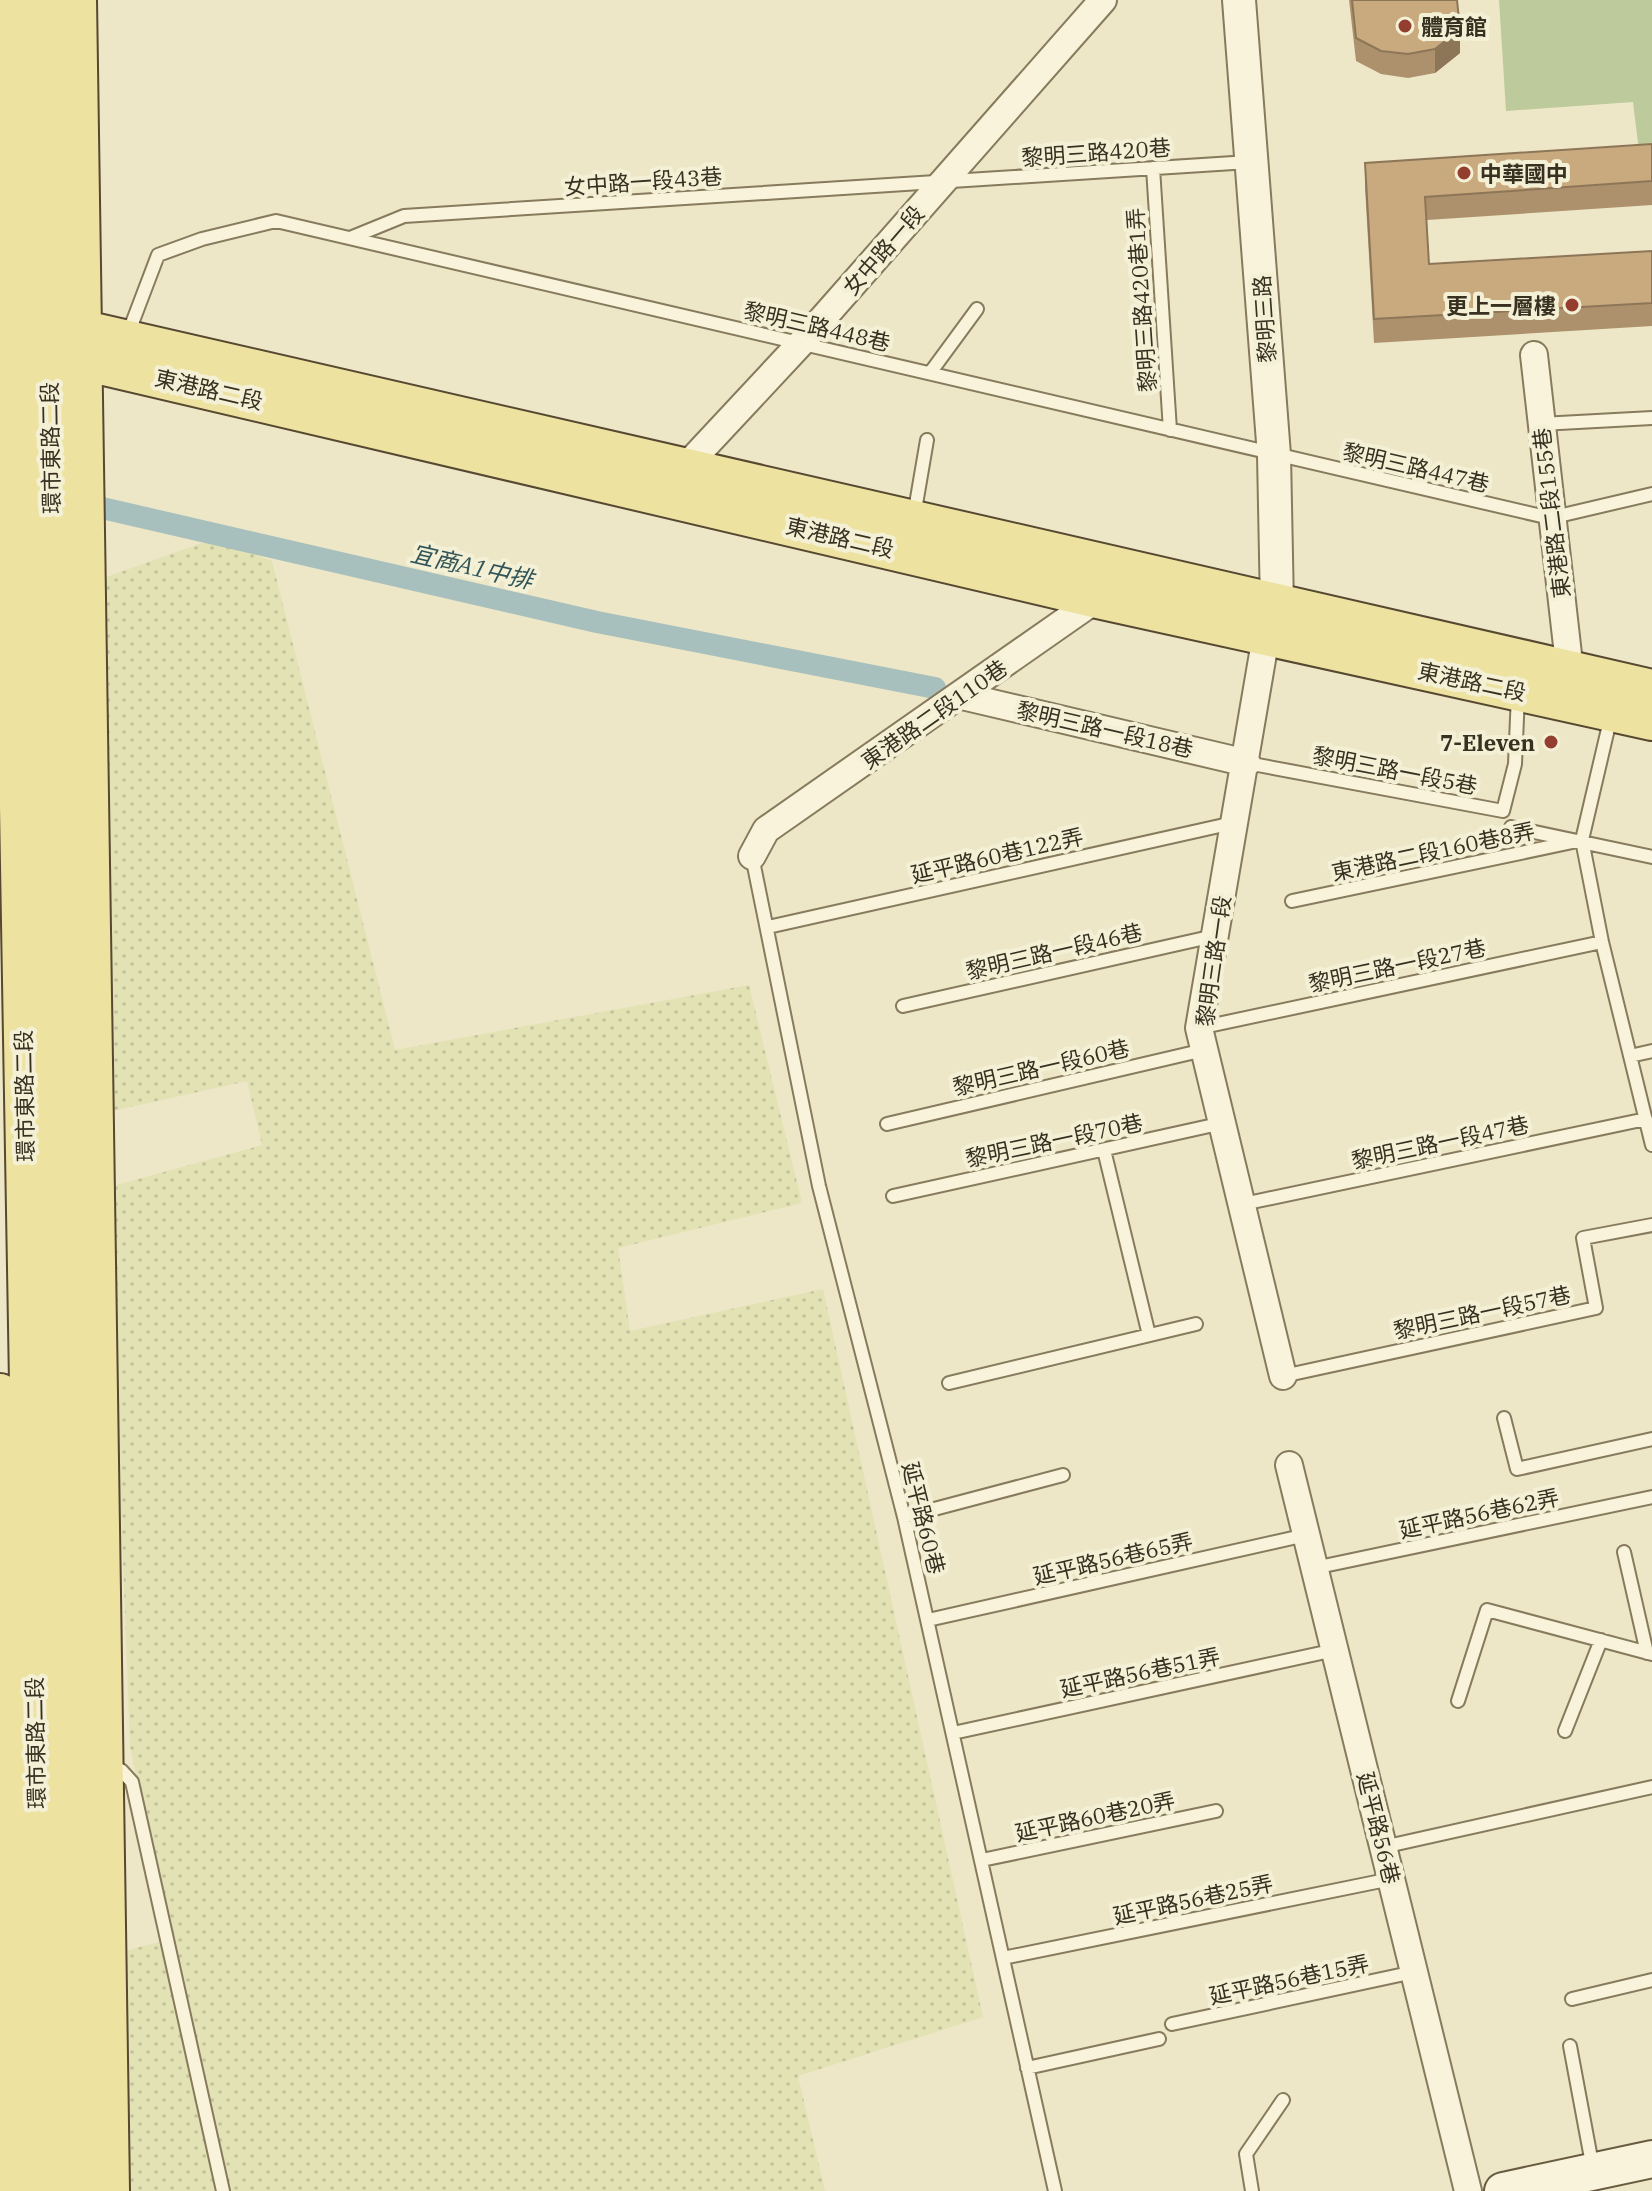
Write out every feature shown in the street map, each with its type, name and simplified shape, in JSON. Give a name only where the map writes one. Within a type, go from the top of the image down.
[{"type":"main road","name":"環市東路二段","points":[[6,0],[38,152]]},
{"type":"main road","name":"環市東路二段","points":[[42,0],[34,334],[44,1080],[78,2191]]},
{"type":"main road","name":"環市東路二段","points":[[44,2191],[63,1767],[44,1080],[34,334],[38,152],[76,0]]},
{"type":"main road","name":"東港路二段","points":[[34,334],[126,341],[671,481],[913,521],[1102,582]]},
{"type":"main road","name":"東港路二段","points":[[34,334],[1271,621],[1518,691],[1652,720]]},
{"type":"main road","name":"東港路二段","points":[[1271,621],[1570,672],[1652,690]]},
{"type":"main road","name":"環市東路二段","points":[[0,1394],[63,1767],[109,2191]]},
{"type":"main road","name":"環市東路二段","points":[[13,2191],[63,1767]]},
{"type":"main road","points":[[1503,2191],[1652,2159]]},
{"type":"street","name":"女中路一段","points":[[671,481],[802,342],[1103,0]]},
{"type":"street","name":"黎明三路","points":[[1239,0],[1274,455],[1271,621]]},
{"type":"street","name":"東港路二段155巷","points":[[1534,355],[1550,518],[1570,672]]},
{"type":"street","name":"東港路二段110巷","points":[[752,856],[766,830],[962,696],[1102,582]]},
{"type":"street","name":"黎明三路一段","points":[[1271,621],[1214,936],[1202,1039],[1283,1376]]},
{"type":"street","name":"黎明三路一段18巷","points":[[962,696],[1247,763]]},
{"type":"street","name":"延平路56巷","points":[[1289,1465],[1468,2191]]},
{"type":"lane","name":"黎明三路420巷","points":[[943,182],[1253,161]]},
{"type":"lane","name":"黎明三路420巷1弄","points":[[1153,168],[1170,430]]},
{"type":"lane","name":"女中路一段43巷","points":[[350,238],[404,216],[943,182]]},
{"type":"lane","name":"黎明三路448巷","points":[[126,341],[146,278],[158,255],[202,239],[276,221],[1274,455]]},
{"type":"lane","points":[[930,373],[977,309]]},
{"type":"lane","points":[[1541,424],[1652,418]]},
{"type":"lane","points":[[913,521],[927,440]]},
{"type":"lane","name":"黎明三路447巷","points":[[1274,455],[1550,518]]},
{"type":"lane","points":[[1550,518],[1652,494]]},
{"type":"lane","points":[[1518,691],[1570,672],[1612,711],[1582,840],[1602,942],[1652,1145]]},
{"type":"lane","name":"黎明三路一段5巷","points":[[1247,763],[1503,811],[1515,764],[1518,691]]},
{"type":"lane","name":"延平路60巷122弄","points":[[768,927],[1235,822]]},
{"type":"lane","points":[[1511,827],[1652,857]]},
{"type":"lane","name":"東港路二段160巷8弄","points":[[1292,901],[1582,840]]},
{"type":"lane","name":"延平路60巷","points":[[752,856],[819,1186],[904,1517],[1055,2191]]},
{"type":"lane","name":"黎明三路一段46巷","points":[[903,1006],[1214,936]]},
{"type":"lane","name":"黎明三路一段27巷","points":[[1202,1039],[1602,942]]},
{"type":"lane","name":"黎明三路一段60巷","points":[[887,1124],[1202,1039]]},
{"type":"lane","points":[[1630,1056],[1652,1051]]},
{"type":"lane","name":"黎明三路一段47巷","points":[[1243,1204],[1646,1119]]},
{"type":"lane","name":"黎明三路一段70巷","points":[[893,1196],[1223,1123]]},
{"type":"lane","points":[[1104,1150],[1149,1335]]},
{"type":"lane","name":"黎明三路一段57巷","points":[[1283,1376],[1596,1308],[1583,1238],[1652,1225]]},
{"type":"lane","points":[[949,1383],[1196,1324]]},
{"type":"lane","points":[[1504,1418],[1517,1469],[1652,1439]]},
{"type":"lane","points":[[904,1517],[1063,1475]]},
{"type":"lane","name":"延平路56巷62弄","points":[[1314,1568],[1652,1497]]},
{"type":"lane","name":"延平路56巷65弄","points":[[928,1620],[1306,1535]]},
{"type":"lane","points":[[1458,1701],[1487,1610],[1649,1653],[1624,1552]]},
{"type":"lane","points":[[1565,1731],[1601,1640]]},
{"type":"lane","name":"延平路56巷51弄","points":[[953,1733],[1335,1650]]},
{"type":"lane","points":[[63,1767],[121,1770],[132,1782],[223,2191]]},
{"type":"lane","points":[[1383,1847],[1652,1787]]},
{"type":"lane","name":"延平路60巷20弄","points":[[982,1860],[1216,1811]]},
{"type":"lane","name":"延平路56巷25弄","points":[[1003,1958],[1391,1879]]},
{"type":"lane","name":"延平路56巷15弄","points":[[1172,2024],[1414,1972]]},
{"type":"lane","points":[[1572,1999],[1652,1980]]},
{"type":"lane","points":[[1027,2068],[1159,2039]]},
{"type":"lane","points":[[1570,2046],[1593,2172]]},
{"type":"lane","points":[[1252,2191],[1246,2154],[1283,2100]]},
{"type":"green space","points":[[1499,0],[1652,0],[1652,149],[1639,151],[1633,102],[1506,111]]},
{"type":"green space","points":[[213,539],[272,561],[395,1050],[749,985],[802,1203],[618,1248],[630,1331],[823,1289],[983,2017],[798,2076],[825,2191],[125,2191],[117,1953],[171,1939],[130,1747],[109,1187],[262,1145],[247,1081],[108,1112],[95,581]]},
{"type":"building","name":"體育館","points":[[1352,0],[1457,0],[1460,29],[1435,49],[1408,54],[1381,51],[1356,38]]},
{"type":"building","points":[[1652,144],[1652,181],[1425,197],[1429,264],[1652,251],[1652,303],[1374,319],[1365,163]]},
{"type":"waterway","name":"宜商A1中排","points":[[76,502],[597,622],[935,688]]},
{"type":"place","name":"體育館","points":[[1405,26]]},
{"type":"place","name":"中華國中","points":[[1464,173]]},
{"type":"place","name":"更上一層樓","points":[[1572,305]]},
{"type":"place","name":"7-Eleven","points":[[1551,742]]}]
